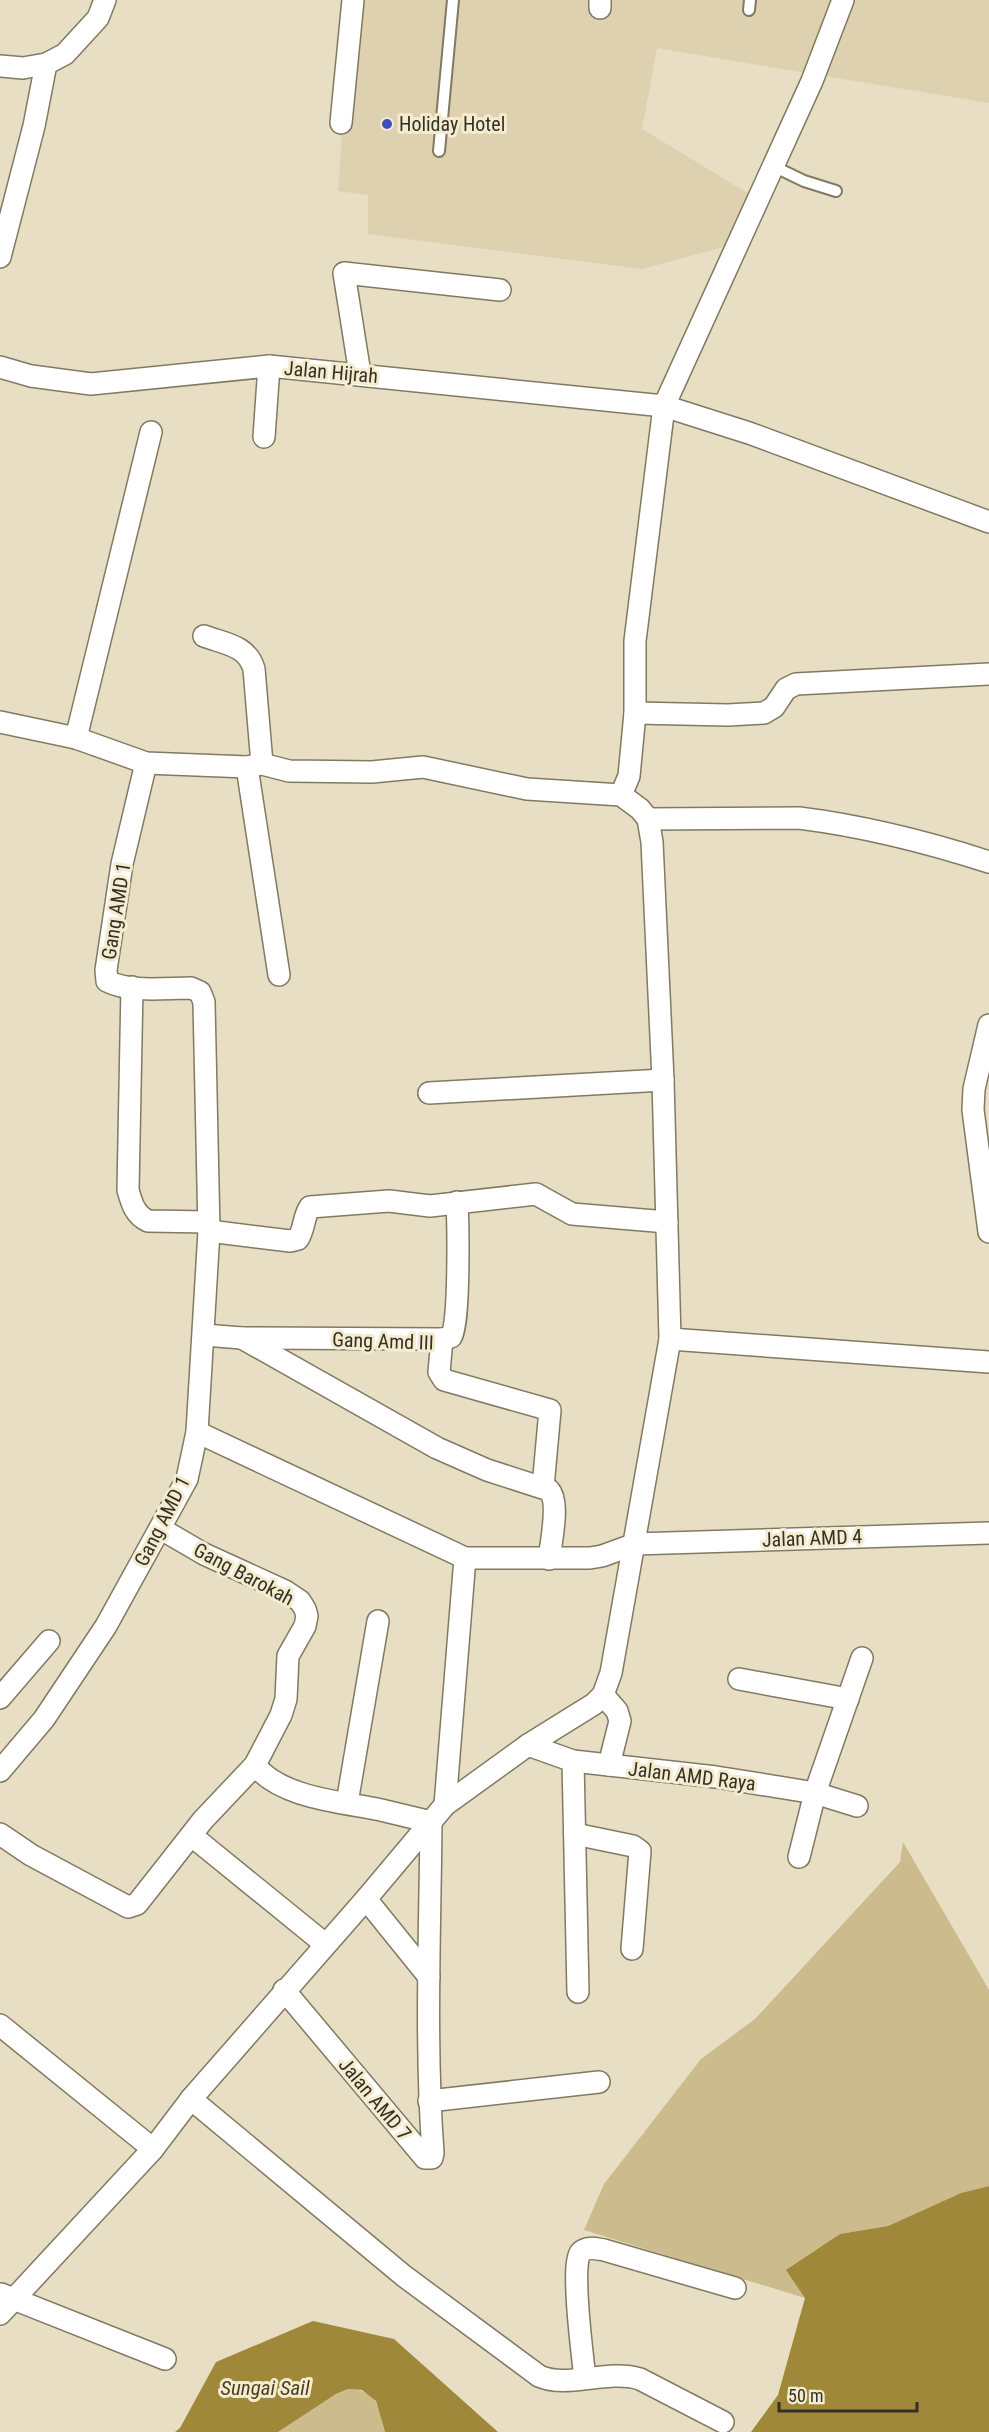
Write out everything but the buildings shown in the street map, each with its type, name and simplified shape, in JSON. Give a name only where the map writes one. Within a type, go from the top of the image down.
[{"type":"street","points":[[0,66],[23,68],[46,64],[65,54],[98,18],[105,0]]},
{"type":"street","points":[[342,123],[352,0]]},
{"type":"street","points":[[621,795],[629,776],[635,713],[635,641],[664,406],[812,81],[843,0]]},
{"type":"street","points":[[0,257],[31,138],[46,64]]},
{"type":"street","points":[[360,374],[344,273],[500,290]]},
{"type":"street","points":[[264,437],[269,366]]},
{"type":"street","name":"Jalan Hijrah","points":[[0,367],[31,376],[91,384],[269,366],[664,406],[759,437],[989,522]]},
{"type":"street","points":[[76,738],[151,432]]},
{"type":"street","points":[[204,636],[243,650],[250,656],[254,669],[255,765],[279,975]]},
{"type":"street","points":[[635,713],[728,715],[759,713],[771,709],[786,689],[796,684],[989,674]]},
{"type":"street","points":[[0,722],[76,738],[146,763],[255,765],[289,771],[372,772],[423,767],[527,789],[621,795],[640,809],[648,819],[652,842],[663,1080],[670,1340],[611,1673],[603,1695],[579,1714],[528,1745],[445,1805],[191,2099],[153,2149],[4,2302],[165,2360]]},
{"type":"street","name":"Gang AMD 1","points":[[0,1770],[44,1719],[100,1635],[187,1479],[197,1432],[209,1227],[204,1002],[200,992],[191,988],[115,985],[107,981],[106,970],[122,864],[146,763]]},
{"type":"street","points":[[648,819],[798,818],[822,821],[901,837],[989,862]]},
{"type":"street","points":[[132,987],[128,1190],[132,1207],[148,1221],[209,1227],[290,1241],[298,1239],[303,1231],[305,1213],[310,1207],[389,1201],[430,1206],[536,1194],[572,1214],[667,1222]]},
{"type":"street","points":[[989,1025],[974,1089],[973,1110],[989,1232]]},
{"type":"street","points":[[429,1093],[663,1080]]},
{"type":"street","points":[[442,1339],[451,1337],[455,1329],[457,1202]]},
{"type":"street","name":"Gang Amd III","points":[[204,1335],[242,1338],[442,1339],[439,1372],[444,1380],[550,1410],[543,1487]]},
{"type":"street","points":[[242,1338],[437,1448],[488,1470],[543,1487],[552,1494],[555,1504],[549,1559]]},
{"type":"street","points":[[670,1340],[989,1362]]},
{"type":"street","points":[[197,1432],[465,1558],[549,1559],[602,1556],[634,1544]]},
{"type":"street","name":"Gang Barokah","points":[[0,1834],[31,1855],[128,1907],[137,1904],[171,1858],[192,1836],[202,1820],[255,1765],[281,1715],[286,1699],[288,1656],[304,1626],[307,1616],[305,1609],[300,1601],[285,1591],[204,1554],[160,1529]]},
{"type":"street","name":"Jalan AMD 4","points":[[634,1544],[989,1533]]},
{"type":"street","points":[[445,1805],[465,1558]]},
{"type":"street","points":[[346,1803],[378,1621]]},
{"type":"street","points":[[0,1698],[49,1641]]},
{"type":"street","points":[[799,1857],[815,1793],[862,1658]]},
{"type":"street","points":[[739,1679],[848,1699]]},
{"type":"street","points":[[603,1695],[617,1711],[620,1721],[609,1766]]},
{"type":"street","name":"Jalan AMD Raya","points":[[528,1745],[573,1761],[705,1775],[815,1793],[857,1806]]},
{"type":"street","points":[[573,1761],[578,1992]]},
{"type":"street","points":[[255,1765],[261,1773],[297,1792],[431,1822]]},
{"type":"street","name":"Jalan AMD 7","points":[[284,1990],[428,2159],[432,2158],[434,2153],[429,2101],[431,1822]]},
{"type":"street","points":[[575,1834],[633,1846],[640,1851],[632,1949]]},
{"type":"street","points":[[192,1836],[325,1944]]},
{"type":"street","points":[[366,1899],[429,1977]]},
{"type":"street","points":[[0,2025],[153,2149]]},
{"type":"street","name":"Jalan AMD 7","points":[[429,2101],[599,2082]]},
{"type":"street","points":[[191,2099],[404,2276],[539,2376],[557,2380],[618,2374],[640,2379],[723,2422]]},
{"type":"street","points":[[585,2378],[578,2316],[577,2261],[581,2252],[586,2248],[604,2250],[735,2288]]},
{"type":"lane","points":[[439,151],[453,0]]},
{"type":"lane","points":[[773,166],[804,181],[836,191]]},
{"type":"shaded area","points":[[351,0],[989,0],[989,103],[657,48],[642,129],[754,197],[731,245],[642,269],[368,234],[368,195],[338,191]]},
{"type":"shaded area","points":[[903,1842],[989,1990],[989,2186],[961,2193],[888,2226],[840,2234],[805,2298],[584,2230],[604,2184],[701,2059],[755,2019],[900,1862]]},
{"type":"shaded area","points":[[348,2389],[359,2390],[372,2397],[376,2402],[385,2432],[278,2432],[336,2394]]},
{"type":"water","points":[[989,2186],[989,2432],[751,2432],[778,2395],[805,2298],[786,2270],[840,2234],[888,2226],[961,2193]]},
{"type":"water","name":"Sungai Sail","points":[[313,2321],[394,2339],[498,2432],[385,2432],[376,2401],[362,2390],[348,2389],[336,2394],[278,2432],[175,2432],[180,2428],[216,2362]]},
{"type":"place","name":"Holiday Hotel","points":[[387,124]]}]
